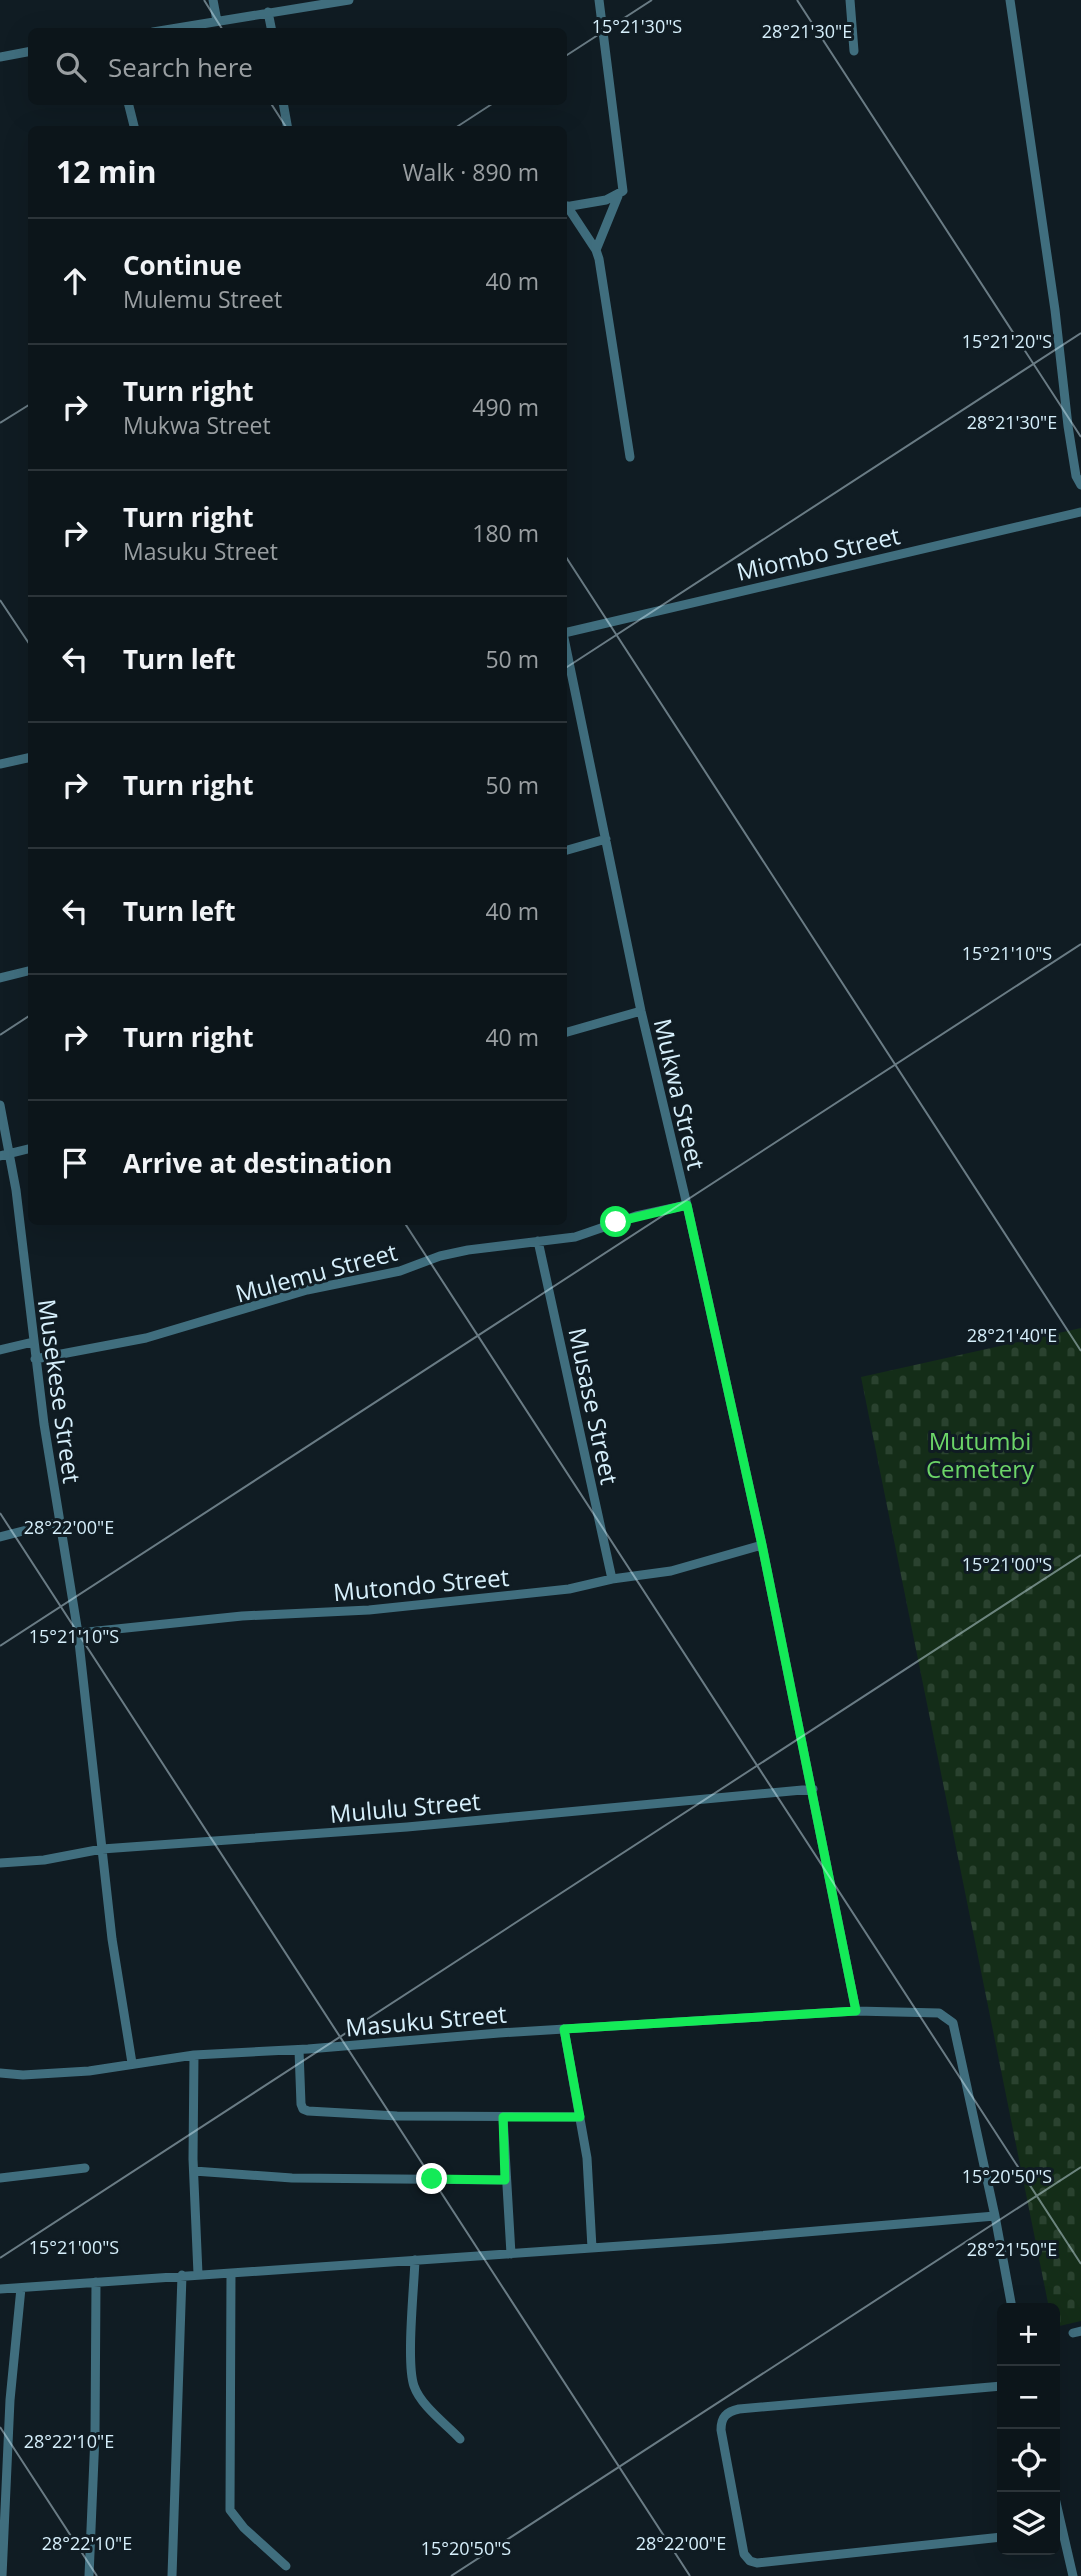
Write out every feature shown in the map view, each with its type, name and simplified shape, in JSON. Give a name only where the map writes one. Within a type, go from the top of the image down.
[{"type":"street","points":[[213,0],[216,21]]},
{"type":"street","points":[[176,28],[349,0]]},
{"type":"street","points":[[596,250],[624,184],[599,0]]},
{"type":"street","points":[[850,0],[854,51]]},
{"type":"street","points":[[1010,0],[1055,310],[1068,426],[1076,476],[1081,485]]},
{"type":"street","points":[[268,12],[271,28]]},
{"type":"street","points":[[0,57],[28,52]]},
{"type":"street","points":[[129,105],[134,126]]},
{"type":"street","points":[[284,105],[287,126]]},
{"type":"street","points":[[567,207],[618,196]]},
{"type":"street","points":[[567,210],[596,250],[605,290],[630,457]]},
{"type":"street","name":"Miombo Street","points":[[567,635],[1081,512]]},
{"type":"street","name":"Mukwa Street","points":[[567,650],[641,1011],[762,1545],[856,2011]]},
{"type":"street","points":[[0,764],[28,758]]},
{"type":"street","points":[[567,850],[606,839]]},
{"type":"street","points":[[0,978],[28,971]]},
{"type":"street","points":[[567,1032],[641,1011]]},
{"type":"street","name":"Musekese Street","points":[[0,1105],[4,1155],[16,1189],[35,1359],[58,1522],[78,1633],[112,1939],[132,2063]]},
{"type":"street","points":[[4,1155],[28,1150]]},
{"type":"street","name":"Mulemu Street","points":[[35,1359],[146,1338],[307,1290],[400,1271],[449,1254],[575,1237],[636,1216],[687,1205]]},
{"type":"street","name":"Musase Street","points":[[538,1241],[612,1579]]},
{"type":"street","points":[[0,1350],[33,1342]]},
{"type":"street","points":[[0,1537],[58,1522]]},
{"type":"street","name":"Mutondo Street","points":[[78,1633],[242,1616],[369,1610],[569,1589],[612,1579],[671,1571],[762,1545]]},
{"type":"street","name":"Mululu Street","points":[[0,1863],[44,1860],[102,1849],[407,1827],[813,1789]]},
{"type":"street","name":"Masuku Street","points":[[0,2073],[23,2075],[89,2071],[194,2055],[564,2029],[856,2011],[939,2013],[953,2023],[1011,2303]]},
{"type":"street","points":[[564,2029],[587,2158],[592,2248]]},
{"type":"street","points":[[299,2049],[301,2104],[308,2111],[397,2116],[580,2117]]},
{"type":"street","points":[[194,2055],[194,2171],[198,2274]]},
{"type":"street","points":[[503,2117],[511,2254]]},
{"type":"street","points":[[0,2178],[85,2168]]},
{"type":"street","points":[[194,2171],[292,2178],[505,2180]]},
{"type":"street","points":[[0,2289],[511,2254],[995,2216]]},
{"type":"street","points":[[415,2260],[412,2348],[414,2387],[420,2398],[460,2439]]},
{"type":"street","points":[[231,2273],[230,2510],[244,2528],[286,2566]]},
{"type":"street","points":[[172,2576],[182,2275]]},
{"type":"street","points":[[89,2576],[96,2282]]},
{"type":"street","points":[[2,2576],[10,2400],[21,2288]]},
{"type":"street","points":[[997,2386],[739,2409],[729,2411],[724,2416],[721,2430],[744,2554],[750,2561],[757,2563],[997,2538]]},
{"type":"street","points":[[1060,2535],[1073,2576]]},
{"type":"green space","name":"Mutumbi Cemetery","points":[[1081,1328],[1081,2321],[1060,2326],[1060,2303],[1048,2303],[861,1377]]},
{"type":"route","points":[[432,2179],[505,2180],[503,2117],[580,2117],[564,2029],[856,2011],[762,1545],[687,1205],[616,1222]]}]
